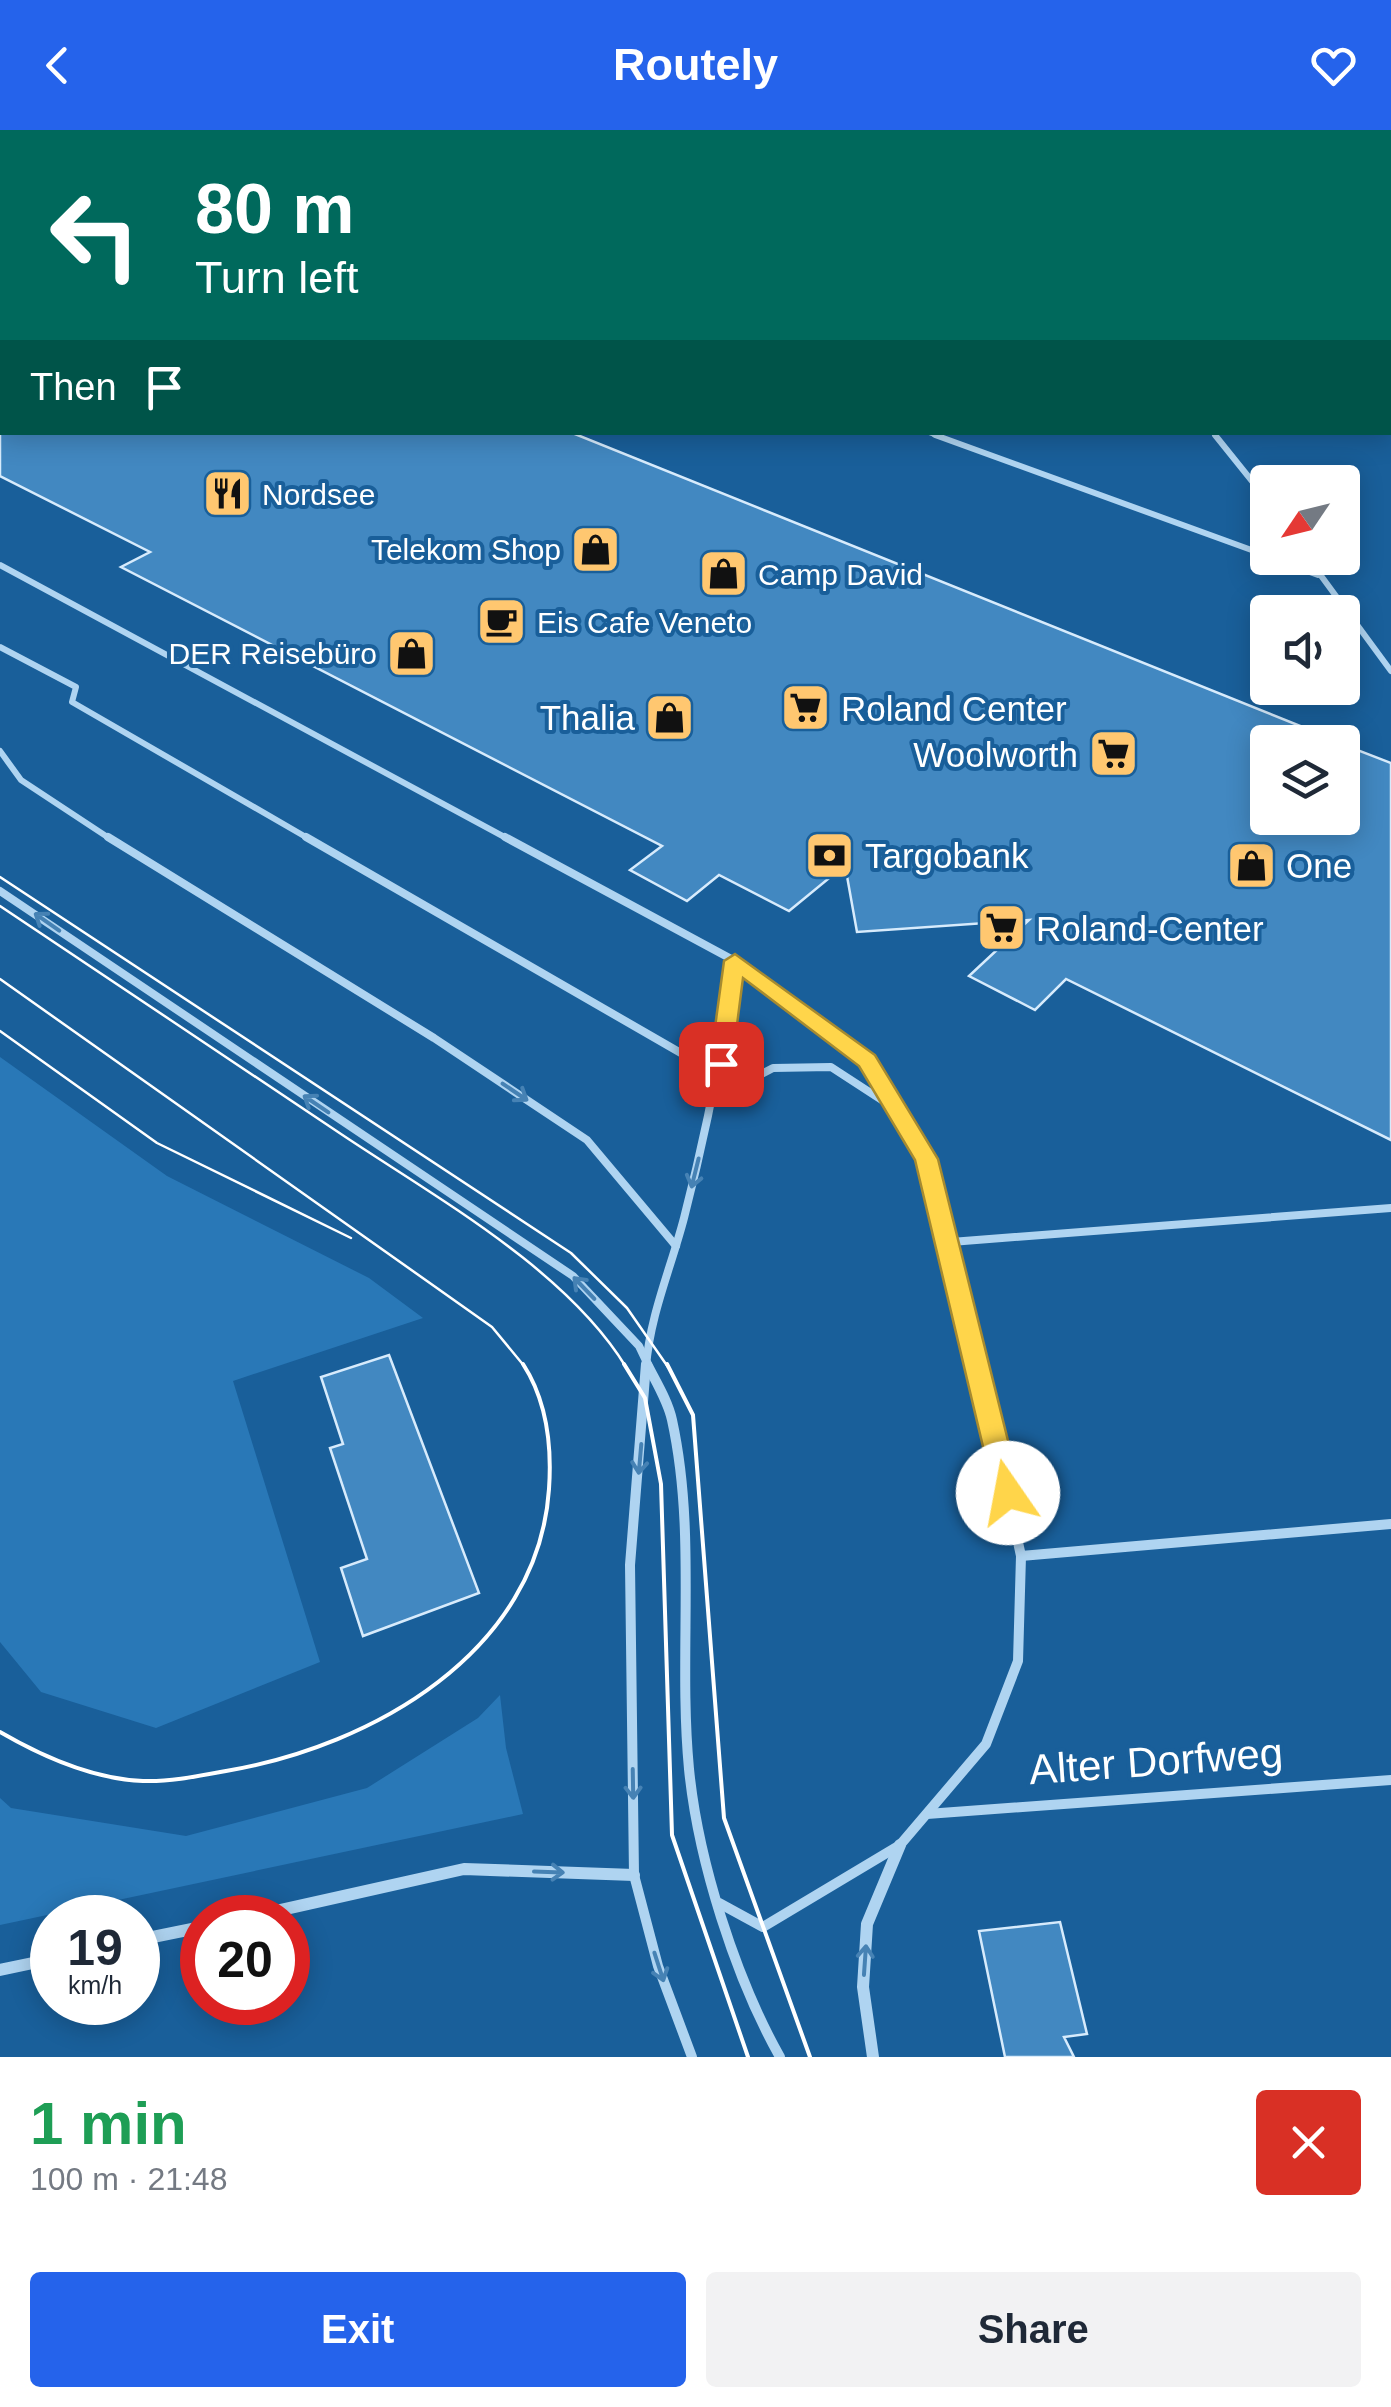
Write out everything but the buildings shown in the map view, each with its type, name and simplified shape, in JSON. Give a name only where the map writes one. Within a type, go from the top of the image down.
[{"type":"street","points":[[873,2057],[863,1987],[867,1924],[900,1845]]},
{"type":"street","points":[[310,1904],[464,1870],[634,1875]]},
{"type":"street","points":[[0,1970],[30,1963]]},
{"type":"lane","points":[[934,435],[1250,550]]},
{"type":"lane","points":[[1215,435],[1250,479]]},
{"type":"lane","points":[[0,565],[735,961],[867,1060],[926,1159],[950,1242],[1021,1556],[1018,1661],[986,1744],[900,1845],[763,1926],[720,1903]]},
{"type":"lane","points":[[1320,576],[1391,671]]},
{"type":"lane","points":[[0,646],[76,688],[72,702],[719,1075]]},
{"type":"lane","points":[[0,751],[21,780],[117,844],[434,1038],[587,1140],[676,1246]]},
{"type":"lane","points":[[0,890],[573,1276],[639,1346],[672,1417],[684,1540],[690,1768],[704,1861],[759,2020],[780,2057]]},
{"type":"lane","points":[[692,2057],[658,1966],[634,1875],[630,1565],[649,1332],[676,1246],[719,1075],[735,961]]},
{"type":"lane","points":[[713,1099],[773,1068],[831,1067],[897,1110]]},
{"type":"lane","points":[[950,1242],[1391,1208]]},
{"type":"lane","points":[[1021,1556],[1391,1524]]},
{"type":"lane","name":"Alter Dorfweg","points":[[927,1814],[1391,1780]]},
{"type":"shaded area","points":[[0,1057],[167,1176],[369,1278],[423,1318],[233,1381],[320,1662],[156,1728],[41,1692],[0,1642]]},
{"type":"shaded area","points":[[500,1695],[506,1748],[523,1814],[141,1895],[30,1895],[30,1919],[0,1925],[0,1798],[11,1808],[186,1836],[367,1788],[478,1718]]},
{"type":"tram line","points":[[0,877],[571,1253],[627,1308],[668,1367]]},
{"type":"tram line","points":[[0,906],[496,1237],[569,1298],[625,1366]]},
{"type":"tram line","points":[[0,979],[492,1327],[524,1366]]},
{"type":"tram line","points":[[0,1031],[157,1143],[351,1238]]},
{"type":"tram line","points":[[667,1364],[693,1415],[724,1818],[810,2057]]},
{"type":"tram line","points":[[0,1732],[51,1758],[105,1776],[174,1780],[282,1758],[337,1739],[390,1714],[438,1682],[481,1643],[515,1598],[538,1547],[549,1489],[550,1457],[543,1408],[524,1366]]},
{"type":"tram line","points":[[625,1366],[645,1398],[661,1484],[672,1835],[748,2057]]},
{"type":"place","name":"Nordsee","points":[[227,494]]},
{"type":"place","name":"Telekom Shop","points":[[596,549]]},
{"type":"place","name":"Camp David","points":[[723,574]]},
{"type":"place","name":"Eis Cafe Veneto","points":[[502,622]]},
{"type":"place","name":"DER Reisebüro","points":[[412,653]]},
{"type":"place","name":"Roland Center","points":[[806,708]]},
{"type":"place","name":"Thalia","points":[[670,717]]},
{"type":"place","name":"Woolworth","points":[[1113,754]]},
{"type":"place","name":"Targobank","points":[[830,855]]},
{"type":"place","name":"One","points":[[1251,865]]},
{"type":"place","name":"Roland-Center","points":[[1001,928]]},
{"type":"route","points":[[721,1064],[735,961],[867,1060],[926,1159],[938,1193],[1008,1493]]}]
